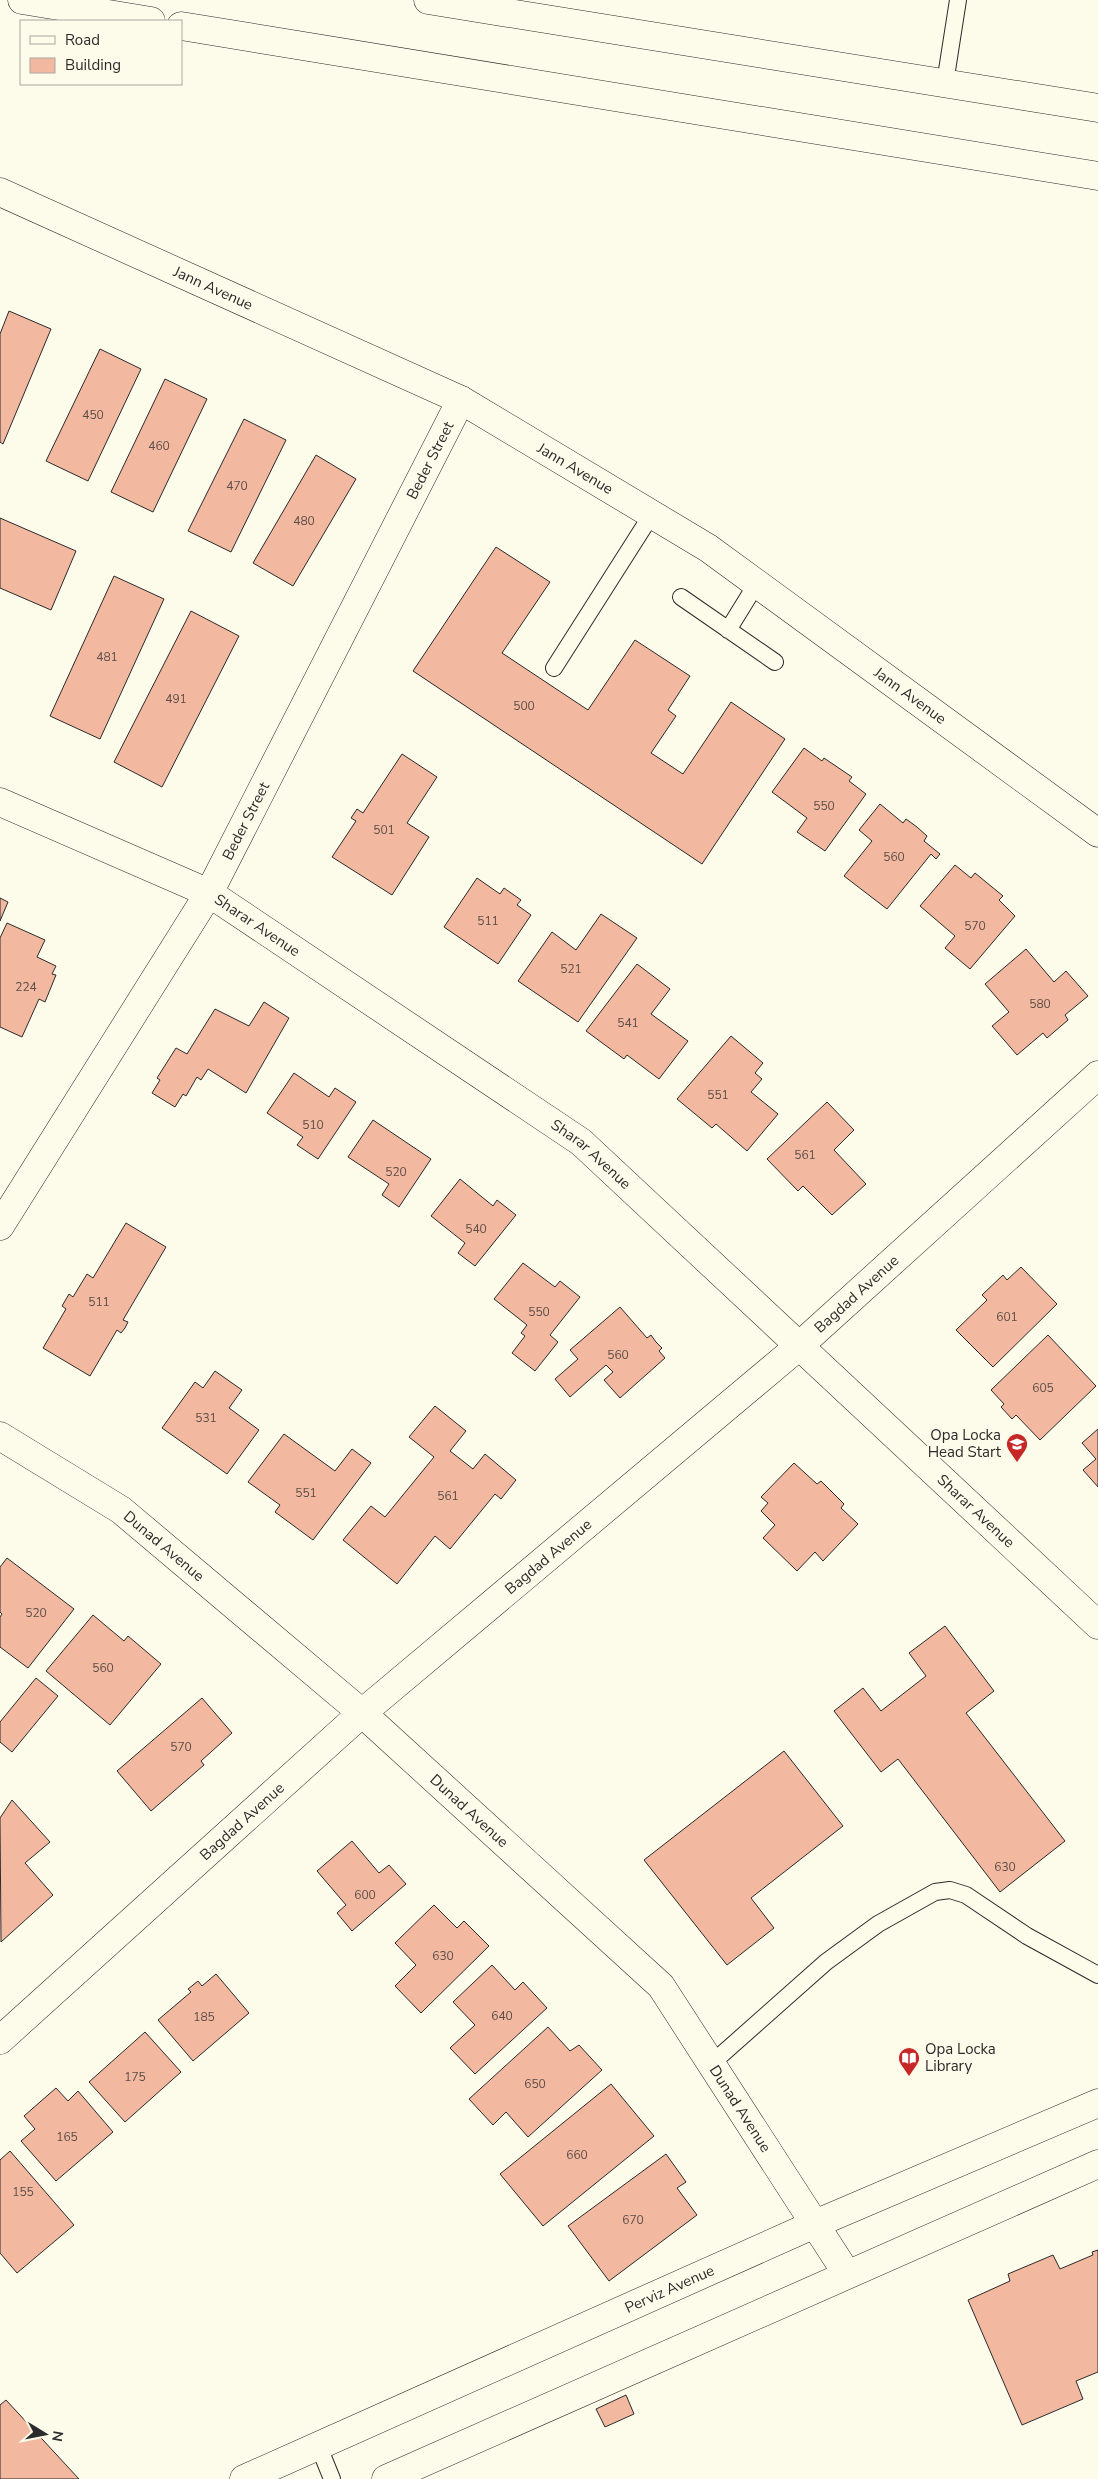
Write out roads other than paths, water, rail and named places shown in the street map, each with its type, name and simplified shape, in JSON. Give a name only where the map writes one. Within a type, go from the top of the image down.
[{"type":"street","points":[[22,0],[146,20]]},
{"type":"street","points":[[428,0],[1098,108]]},
{"type":"street","points":[[182,26],[1098,176]]},
{"type":"street","name":"Jann Avenue","points":[[0,192],[461,400],[708,548],[1098,833]]},
{"type":"street","name":"Beder Street","points":[[0,1226],[209,893],[461,400]]},
{"type":"street","name":"Sharar Avenue","points":[[0,802],[209,893],[581,1142],[798,1347],[1098,1625]]},
{"type":"street","name":"Bagdad Avenue","points":[[0,2040],[362,1713],[798,1347],[1098,1075]]},
{"type":"street","name":"Dunad Avenue","points":[[0,1436],[122,1510],[362,1713],[661,1986],[847,2274]]},
{"type":"street","name":"Perviz Avenue","points":[[244,2479],[814,2224],[1098,2103]]},
{"type":"street","points":[[386,2479],[1098,2164]]},
{"type":"lane","points":[[945,83],[958,0]]},
{"type":"lane","points":[[554,668],[652,514]]},
{"type":"lane","points":[[728,630],[757,583]]},
{"type":"lane","points":[[681,597],[775,662]]},
{"type":"lane","points":[[711,2064],[826,1962],[878,1924],[936,1892],[950,1890],[966,1895],[1026,1936],[1098,1974]]},
{"type":"lane","points":[[318,2447],[332,2479]]},
{"type":"place","name":"Opa Locka Head Start","points":[[1017,1463]]},
{"type":"place","name":"Opa Locka Library","points":[[909,2077]]}]
